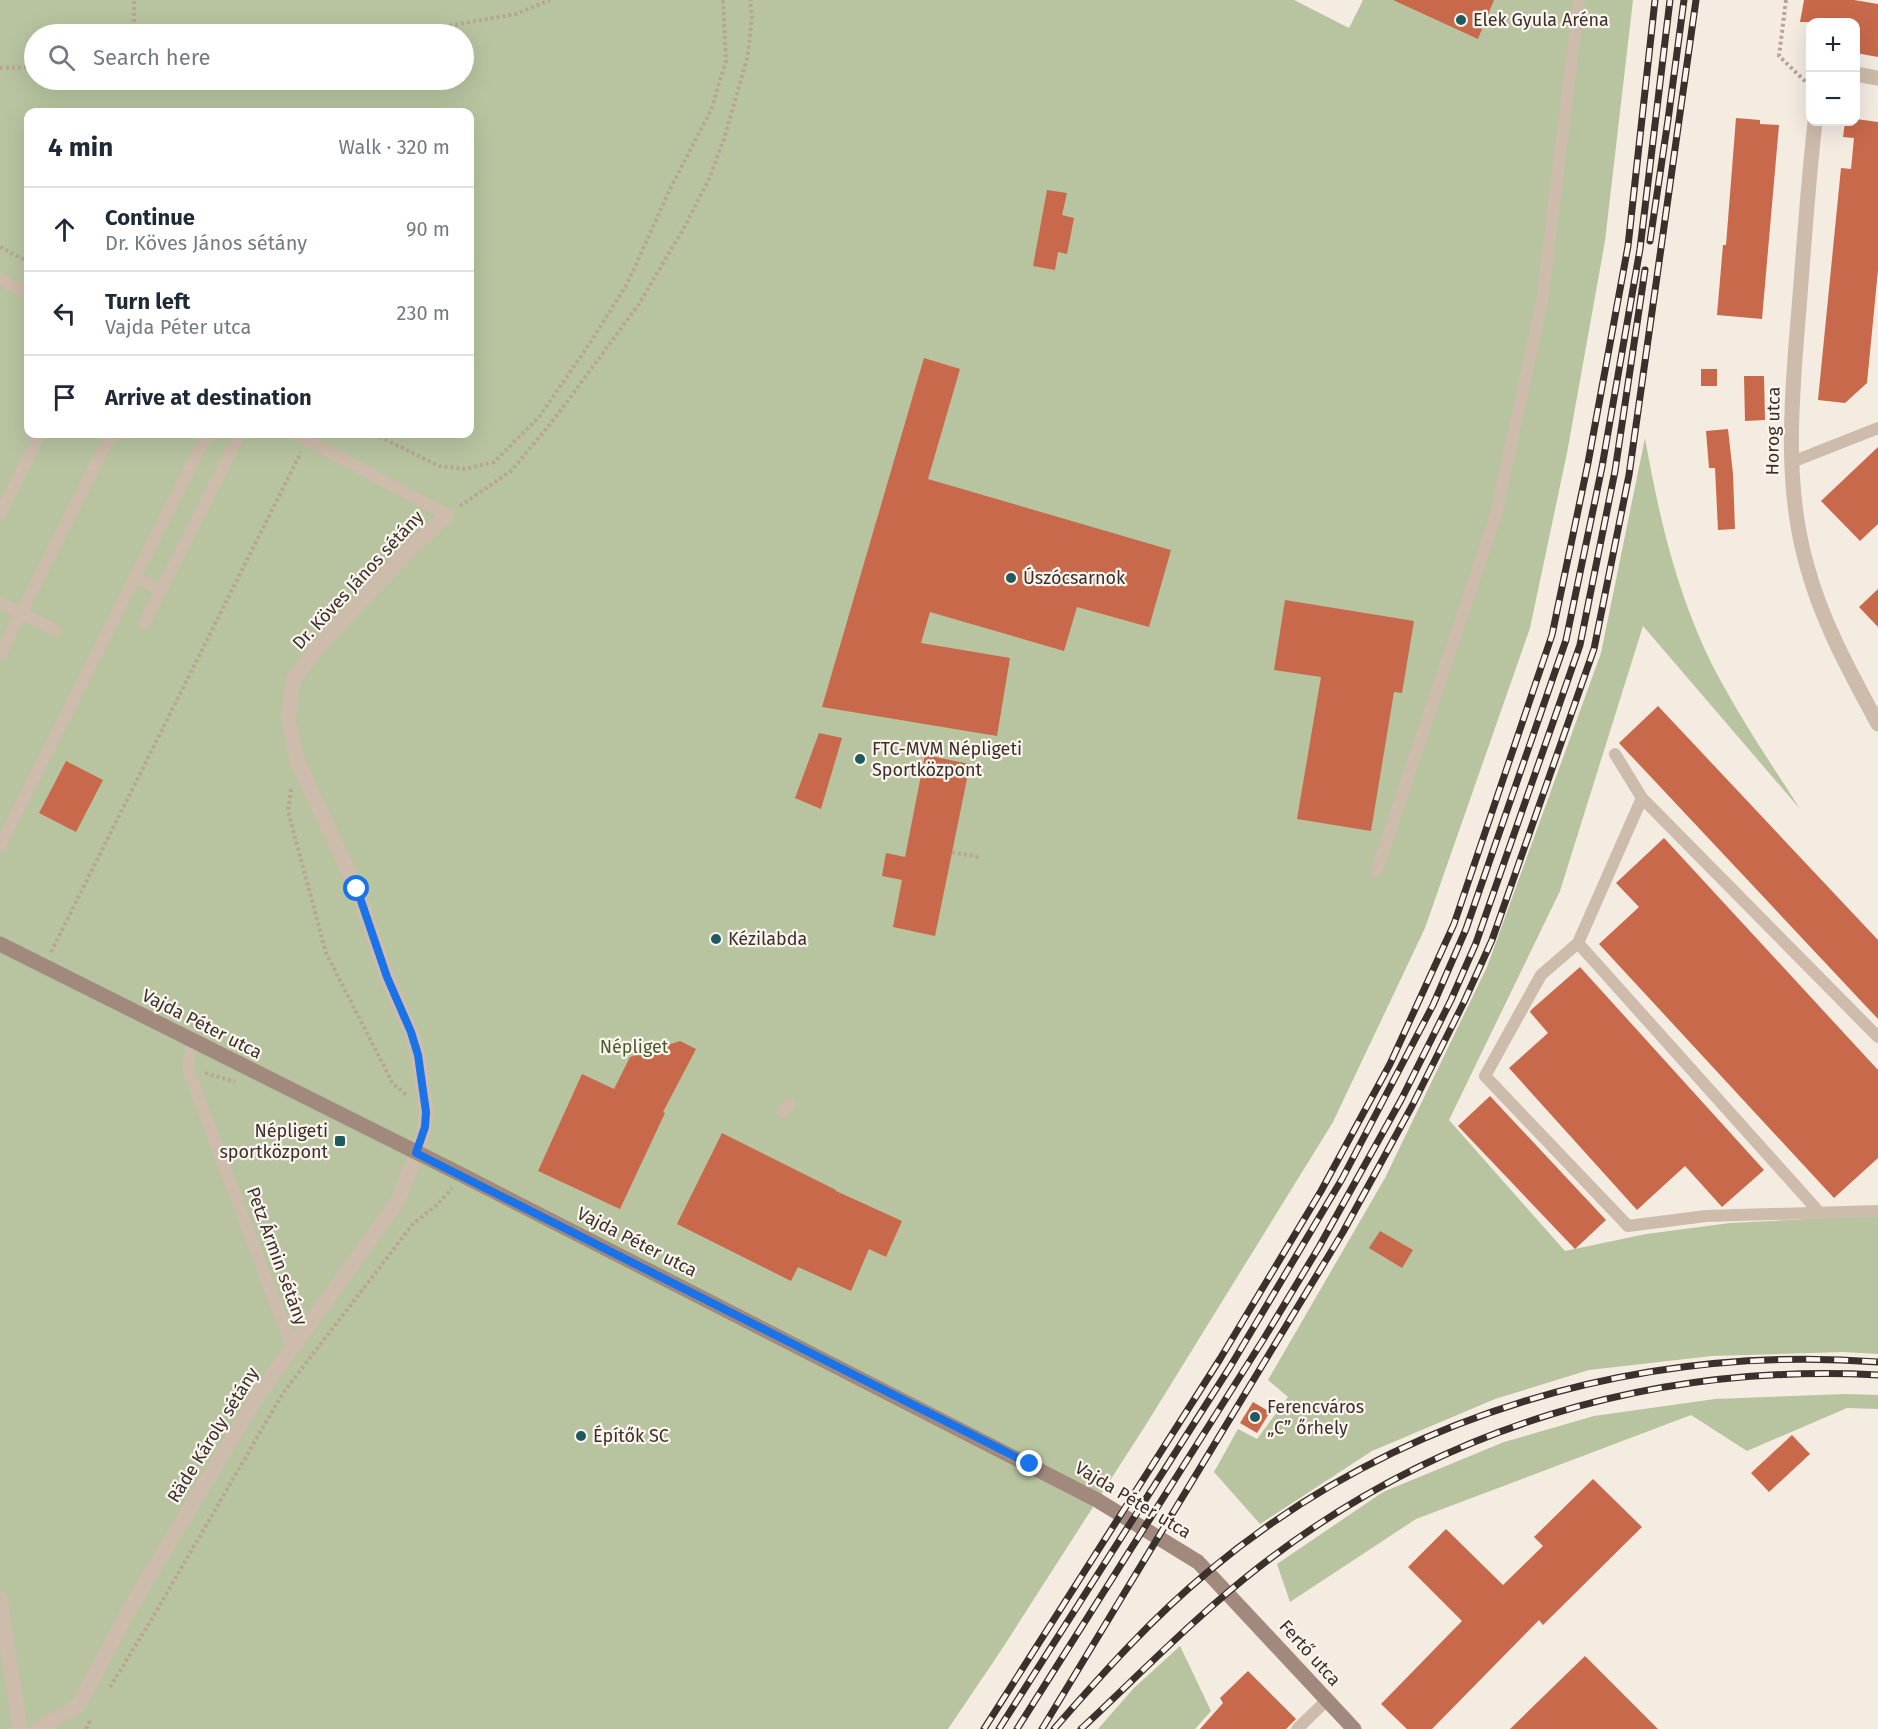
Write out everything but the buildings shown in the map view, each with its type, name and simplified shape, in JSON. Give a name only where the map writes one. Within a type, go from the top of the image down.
[{"type":"street","points":[[1860,75],[1878,78]]},
{"type":"street","name":"Horog utca","points":[[1815,126],[1793,373],[1794,504],[1806,566],[1818,602],[1845,662],[1878,724]]},
{"type":"street","name":"Dr. Köves János sétány","points":[[416,1153],[425,1127],[426,1112],[418,1055],[411,1032],[387,977],[357,889],[298,763],[288,718],[294,678],[332,632],[411,548],[447,515]]},
{"type":"street","name":"Vajda Péter utca","points":[[0,944],[1097,1500],[1198,1562],[1238,1603]]},
{"type":"street","name":"Räde Károly sétány","points":[[37,1729],[78,1706],[129,1610],[256,1398],[398,1201],[416,1153]]},
{"type":"street","points":[[0,1599],[7,1682],[20,1729]]},
{"type":"street","name":"Fertő utca","points":[[1238,1603],[1354,1729]]},
{"type":"lane","points":[[1376,872],[1496,515],[1542,301],[1579,0]]},
{"type":"lane","points":[[0,279],[24,292]]},
{"type":"lane","points":[[1792,462],[1878,428]]},
{"type":"lane","points":[[0,514],[38,438]]},
{"type":"lane","points":[[0,656],[109,438]]},
{"type":"lane","points":[[0,846],[205,438]]},
{"type":"lane","points":[[144,624],[238,438]]},
{"type":"lane","points":[[308,439],[447,515]]},
{"type":"lane","points":[[135,577],[161,590]]},
{"type":"lane","points":[[0,603],[55,630]]},
{"type":"lane","points":[[1615,754],[1642,798],[1878,1037]]},
{"type":"lane","points":[[1642,798],[1578,943],[1541,975],[1485,1076],[1628,1226],[1706,1216],[1878,1211]]},
{"type":"lane","points":[[1578,943],[1819,1212]]},
{"type":"lane","name":"Petz Ármin sétány","points":[[192,1040],[189,1069],[292,1348]]},
{"type":"lane","points":[[1297,1729],[1327,1700]]},
{"type":"path","points":[[134,0],[134,24]]},
{"type":"path","points":[[459,24],[516,14],[550,0]]},
{"type":"path","points":[[382,438],[439,466],[466,469],[494,462],[539,417],[627,284],[670,187],[711,110],[726,61],[723,0]]},
{"type":"path","name":"Dr. Köves János sétány","points":[[447,515],[511,471],[555,418],[639,304],[685,226],[713,169],[724,139],[748,55],[752,16],[750,0]]},
{"type":"path","points":[[1786,0],[1779,56],[1806,82]]},
{"type":"path","points":[[0,68],[24,67]]},
{"type":"path","points":[[0,247],[24,260]]},
{"type":"path","points":[[44,967],[308,439]]},
{"type":"path","points":[[298,763],[288,798],[288,811],[326,952],[393,1084],[426,1112]]},
{"type":"path","points":[[952,852],[979,857]]},
{"type":"path","points":[[189,1069],[239,1083]]},
{"type":"path","points":[[106,1693],[156,1612],[283,1393],[413,1224],[454,1187]]},
{"type":"path","points":[[86,1729],[94,1713]]},
{"type":"green space","name":"Népliget","points":[[0,0],[1294,0],[1349,28],[1363,0],[1633,0],[1605,241],[1567,453],[1530,628],[1425,928],[1333,1122],[1147,1423],[948,1729],[0,1729]]},
{"type":"green space","points":[[1645,438],[1665,533],[1683,595],[1695,626],[1732,701],[1800,809],[1643,626],[1560,891],[1449,1120],[1565,1251],[1646,1234],[1730,1223],[1878,1217],[1878,1354],[1843,1352],[1712,1356],[1589,1370],[1495,1399],[1372,1451],[1260,1524],[1214,1472],[1238,1429],[1257,1439],[1288,1397],[1268,1380],[1385,1178],[1487,967],[1601,653]]},
{"type":"green space","points":[[1845,1394],[1878,1395],[1878,1409],[1847,1408],[1747,1451],[1691,1415],[1416,1519],[1290,1602],[1277,1564],[1383,1492],[1504,1442],[1594,1416],[1715,1399]]},
{"type":"green space","points":[[1180,1646],[1211,1711],[1195,1729],[1098,1729],[1133,1689]]},
{"type":"railway","points":[[984,1729],[1220,1359],[1321,1191],[1390,1064],[1454,924],[1552,635],[1588,463],[1628,246],[1655,0]]},
{"type":"railway","points":[[999,1729],[1230,1367],[1342,1179],[1433,1005],[1466,929],[1566,640],[1602,467],[1640,249],[1670,0]]},
{"type":"railway","points":[[1650,241],[1684,0]]},
{"type":"railway","points":[[1042,1729],[1343,1232],[1412,1106],[1492,940],[1594,649],[1629,475],[1696,0]]},
{"type":"railway","points":[[1017,1729],[1263,1340],[1319,1247],[1401,1100],[1451,1000],[1476,943],[1580,645],[1615,471],[1645,270]]},
{"type":"railway","points":[[1054,1729],[1148,1627],[1209,1571],[1281,1517],[1358,1470],[1439,1432],[1523,1402],[1610,1379],[1698,1365],[1788,1359],[1878,1362]]},
{"type":"railway","points":[[1081,1729],[1191,1625],[1259,1567],[1328,1518],[1399,1477],[1474,1442],[1551,1414],[1630,1394],[1711,1380],[1794,1374],[1878,1375]]},
{"type":"place","name":"Elek Gyula Aréna","points":[[1461,20]]},
{"type":"place","name":"Úszócsarnok","points":[[1011,578]]},
{"type":"place","name":"FTC-MVM Népligeti Sportközpont","points":[[860,759]]},
{"type":"place","name":"Kézilabda","points":[[716,939]]},
{"type":"place","name":"Népligeti sportközpont","points":[[340,1141]]},
{"type":"place","name":"Ferencváros „C” őrhely","points":[[1255,1417]]},
{"type":"place","name":"Építők SC","points":[[581,1436]]},
{"type":"route","points":[[357,889],[387,977],[411,1032],[418,1055],[426,1112],[423,1136],[416,1153],[1030,1464]]}]
